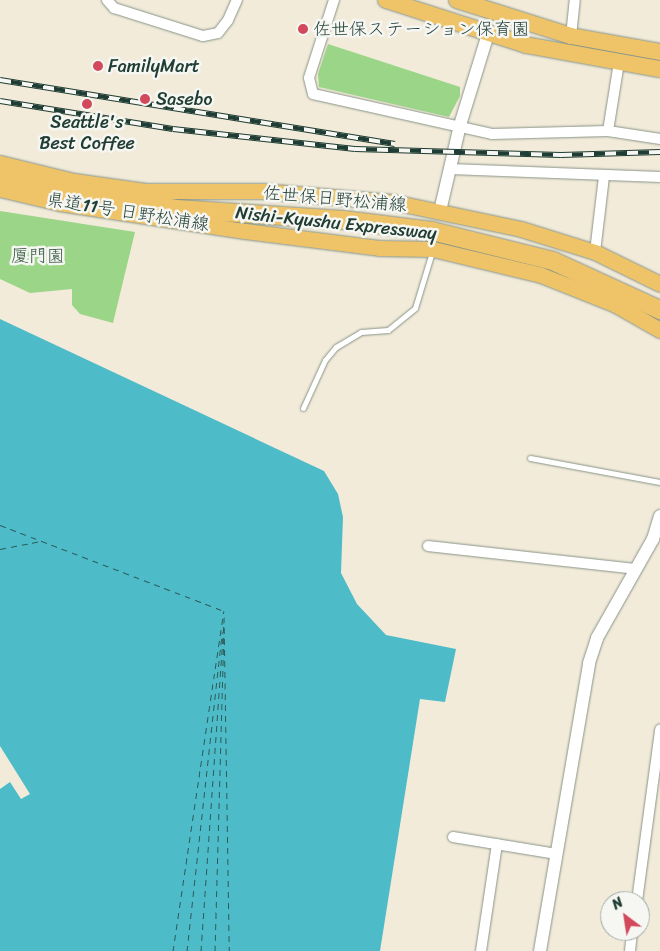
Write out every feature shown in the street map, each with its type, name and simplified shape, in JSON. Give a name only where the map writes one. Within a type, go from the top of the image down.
[{"type":"highway","points":[[388,0],[526,45],[660,69]]},
{"type":"highway","points":[[457,0],[571,36],[660,52]]},
{"type":"highway","name":"Nishi-Kyushu Expressway","points":[[0,178],[55,191],[176,209],[344,220],[432,231],[553,261],[660,310]]},
{"type":"main road","name":"佐世保日野松浦線","points":[[0,164],[74,181],[145,191],[263,191],[393,202],[521,229],[595,252],[660,284]]},
{"type":"main road","name":"県道11号 日野松浦線","points":[[0,189],[59,203],[245,231],[379,248],[433,249],[541,275],[614,304],[660,330]]},
{"type":"street","points":[[107,0],[114,8],[203,36],[218,33],[228,20],[237,0]]},
{"type":"street","points":[[334,0],[309,78],[313,94],[460,125],[492,134],[608,131],[660,138]]},
{"type":"street","points":[[571,36],[575,0]]},
{"type":"street","points":[[440,211],[460,125],[488,34]]},
{"type":"street","points":[[608,131],[620,62]]},
{"type":"street","points":[[450,169],[660,177]]},
{"type":"street","points":[[595,252],[604,176]]},
{"type":"street","points":[[540,951],[589,663],[597,638],[653,539],[660,516]]},
{"type":"street","points":[[428,546],[635,569]]},
{"type":"street","points":[[637,891],[660,730]]},
{"type":"street","points":[[453,837],[557,854]]},
{"type":"street","points":[[481,951],[497,844]]},
{"type":"lane","points":[[303,408],[325,360],[336,347],[362,332],[388,330],[415,308],[433,249]]},
{"type":"lane","points":[[530,458],[660,482]]},
{"type":"green space","points":[[328,44],[460,87],[460,96],[449,117],[319,87],[318,74]]},
{"type":"green space","name":"厦門園","points":[[0,211],[135,232],[113,323],[80,314],[72,305],[72,289],[30,293],[0,279]]},
{"type":"water","points":[[0,319],[324,471],[338,494],[343,517],[341,573],[357,604],[386,635],[456,649],[445,702],[420,699],[380,951],[0,951]]},
{"type":"pier","points":[[0,746],[30,794],[21,799],[10,782],[0,789]]},
{"type":"ferry route","points":[[0,525],[224,611]]},
{"type":"ferry route","points":[[0,549],[41,541]]},
{"type":"ferry route","points":[[173,951],[224,611]]},
{"type":"ferry route","points":[[224,617],[229,951]]},
{"type":"ferry route","points":[[201,951],[224,622]]},
{"type":"ferry route","points":[[187,951],[222,632]]},
{"type":"ferry route","points":[[215,951],[224,632]]},
{"type":"railway","points":[[0,80],[395,144]]},
{"type":"railway","points":[[0,101],[173,129],[355,149],[561,155],[660,152]]},
{"type":"place","name":"佐世保ステーション保育園","points":[[303,29]]},
{"type":"place","name":"FamilyMart","points":[[98,66]]},
{"type":"place","name":"Sasebo","points":[[145,99]]},
{"type":"place","name":"Seattle's Best Coffee","points":[[87,104]]}]
